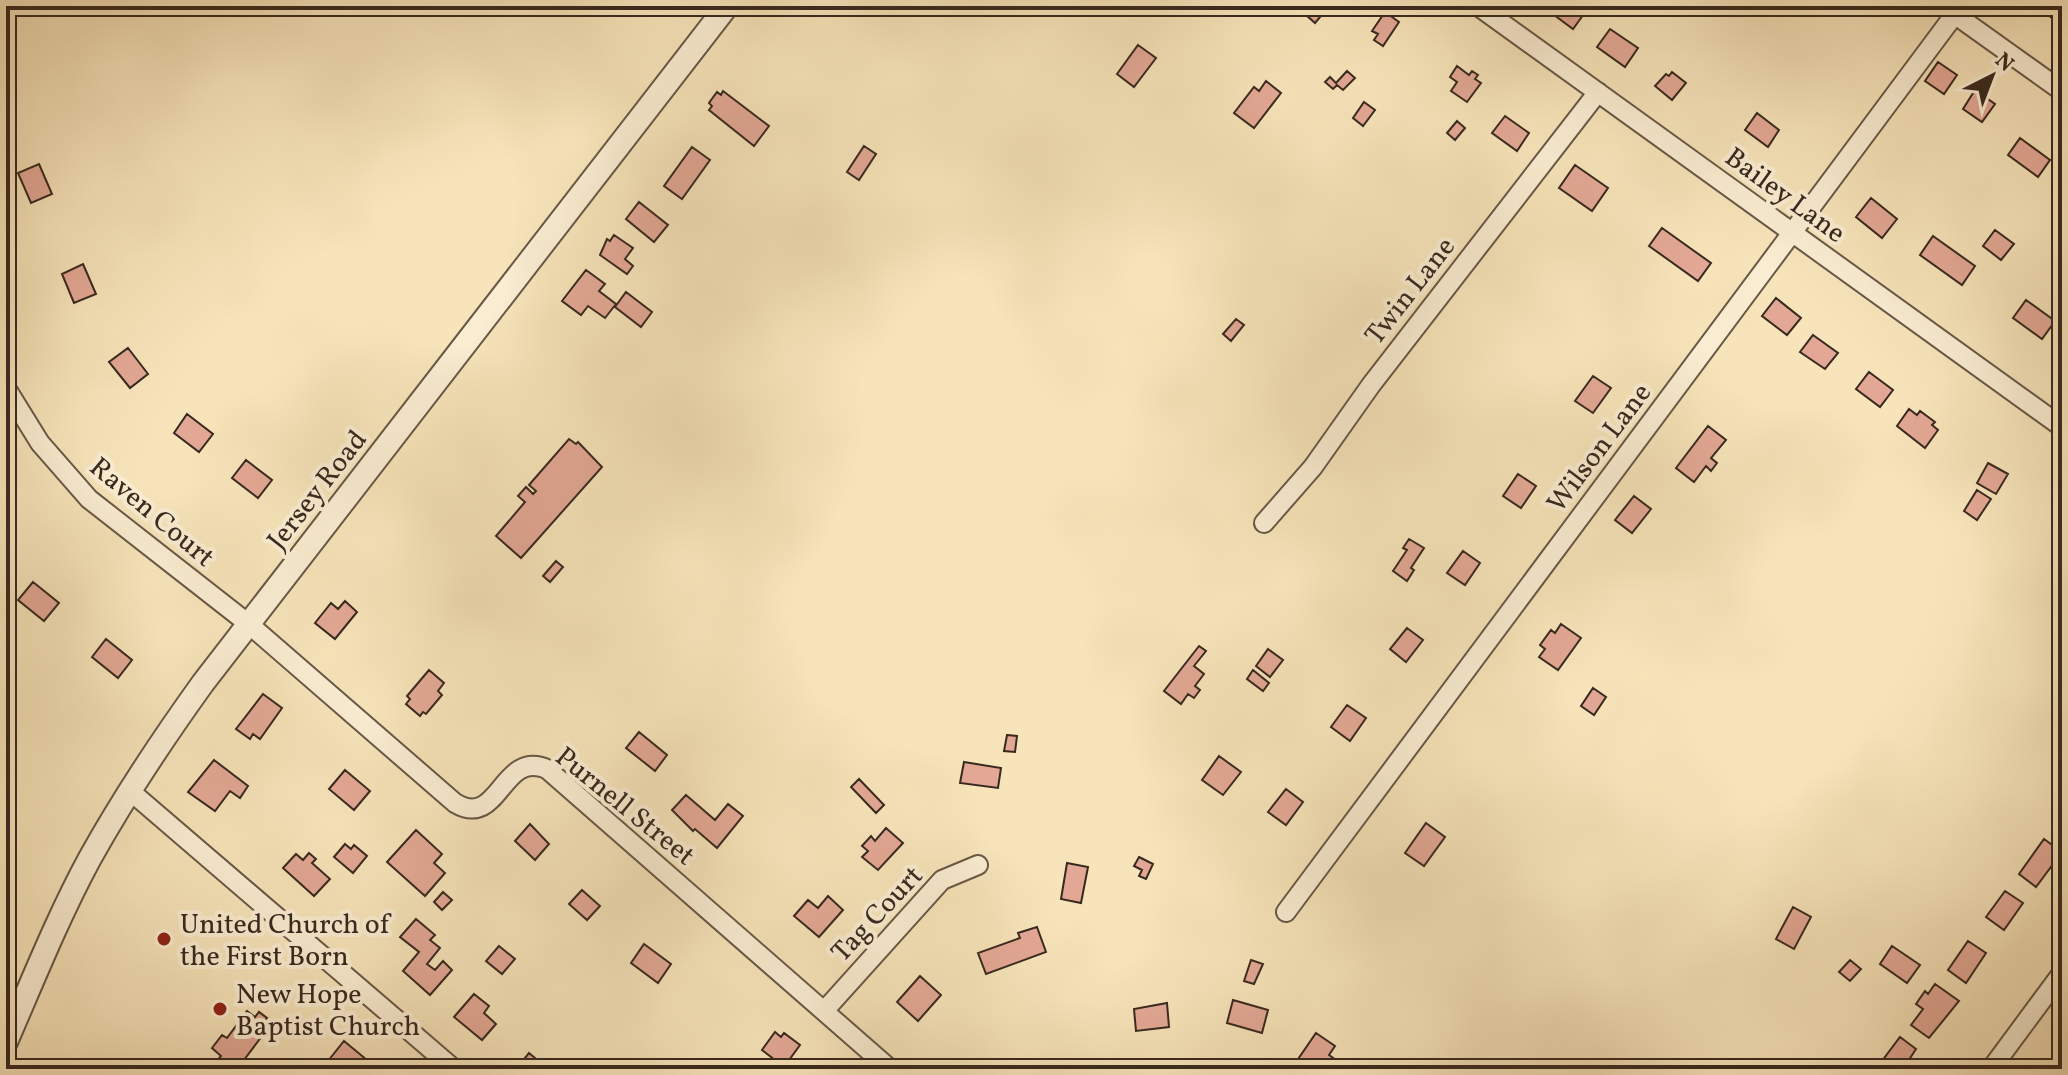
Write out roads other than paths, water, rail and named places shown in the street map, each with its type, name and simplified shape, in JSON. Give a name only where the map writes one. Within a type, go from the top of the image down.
[{"type":"street","name":"Jersey Road","points":[[6,1042],[89,860],[129,790],[203,683],[727,6]]},
{"type":"street","name":"Bailey Lane","points":[[1478,6],[2062,427]]},
{"type":"street","points":[[1949,10],[2062,91]]},
{"type":"street","name":"Wilson Lane","points":[[1286,912],[1792,233],[1949,10]]},
{"type":"street","name":"Twin Lane","points":[[1264,523],[1313,467],[1371,385],[1598,92]]},
{"type":"street","name":"Raven Court","points":[[6,388],[40,443],[89,499],[250,625]]},
{"type":"street","name":"Purnell Street","points":[[250,625],[468,811],[487,803],[524,766],[538,765],[547,769],[890,1069]]},
{"type":"street","points":[[129,790],[454,1069]]},
{"type":"street","name":"Tag Court","points":[[824,1011],[942,880],[978,865]]},
{"type":"street","points":[[1991,1069],[2062,973]]},
{"type":"place","name":"United Church of the First Born","points":[[164,939]]},
{"type":"place","name":"New Hope Baptist Church","points":[[220,1009]]}]
